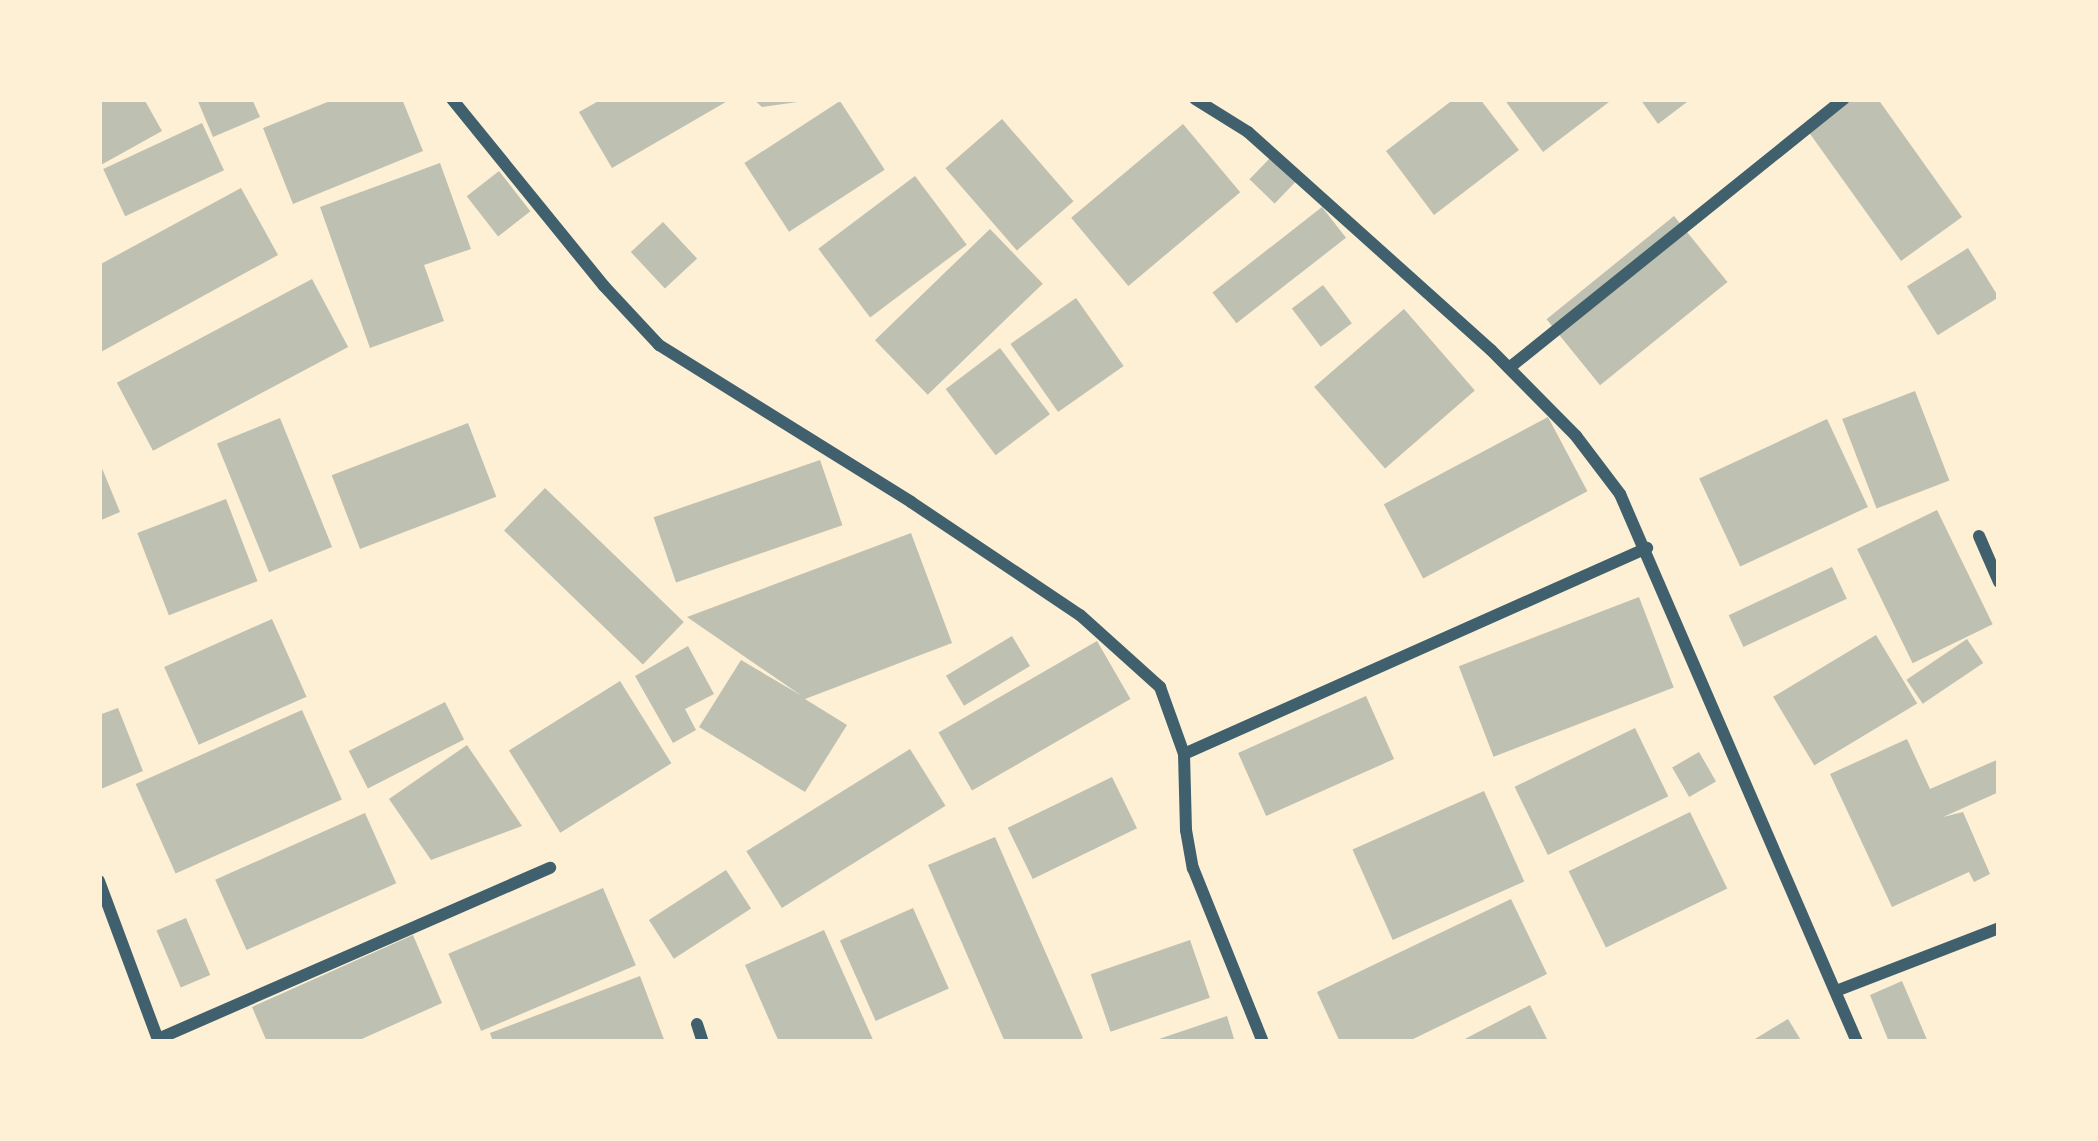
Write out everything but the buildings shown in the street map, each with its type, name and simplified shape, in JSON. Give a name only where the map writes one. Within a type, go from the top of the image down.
[{"type":"street","points":[[452,99],[604,286],[659,345],[911,502],[1080,616],[1160,687],[1184,754],[1186,830],[1193,868],[1263,1042]]},
{"type":"street","points":[[1195,99],[1248,132],[1509,368],[1576,436],[1620,494],[1856,1042]]},
{"type":"street","points":[[1509,368],[1844,99]]},
{"type":"street","points":[[1979,536],[1999,582]]},
{"type":"street","points":[[1184,754],[1647,548]]},
{"type":"street","points":[[99,881],[158,1041],[550,868]]},
{"type":"street","points":[[1836,991],[1999,928]]},
{"type":"street","points":[[697,1024],[703,1042]]}]
